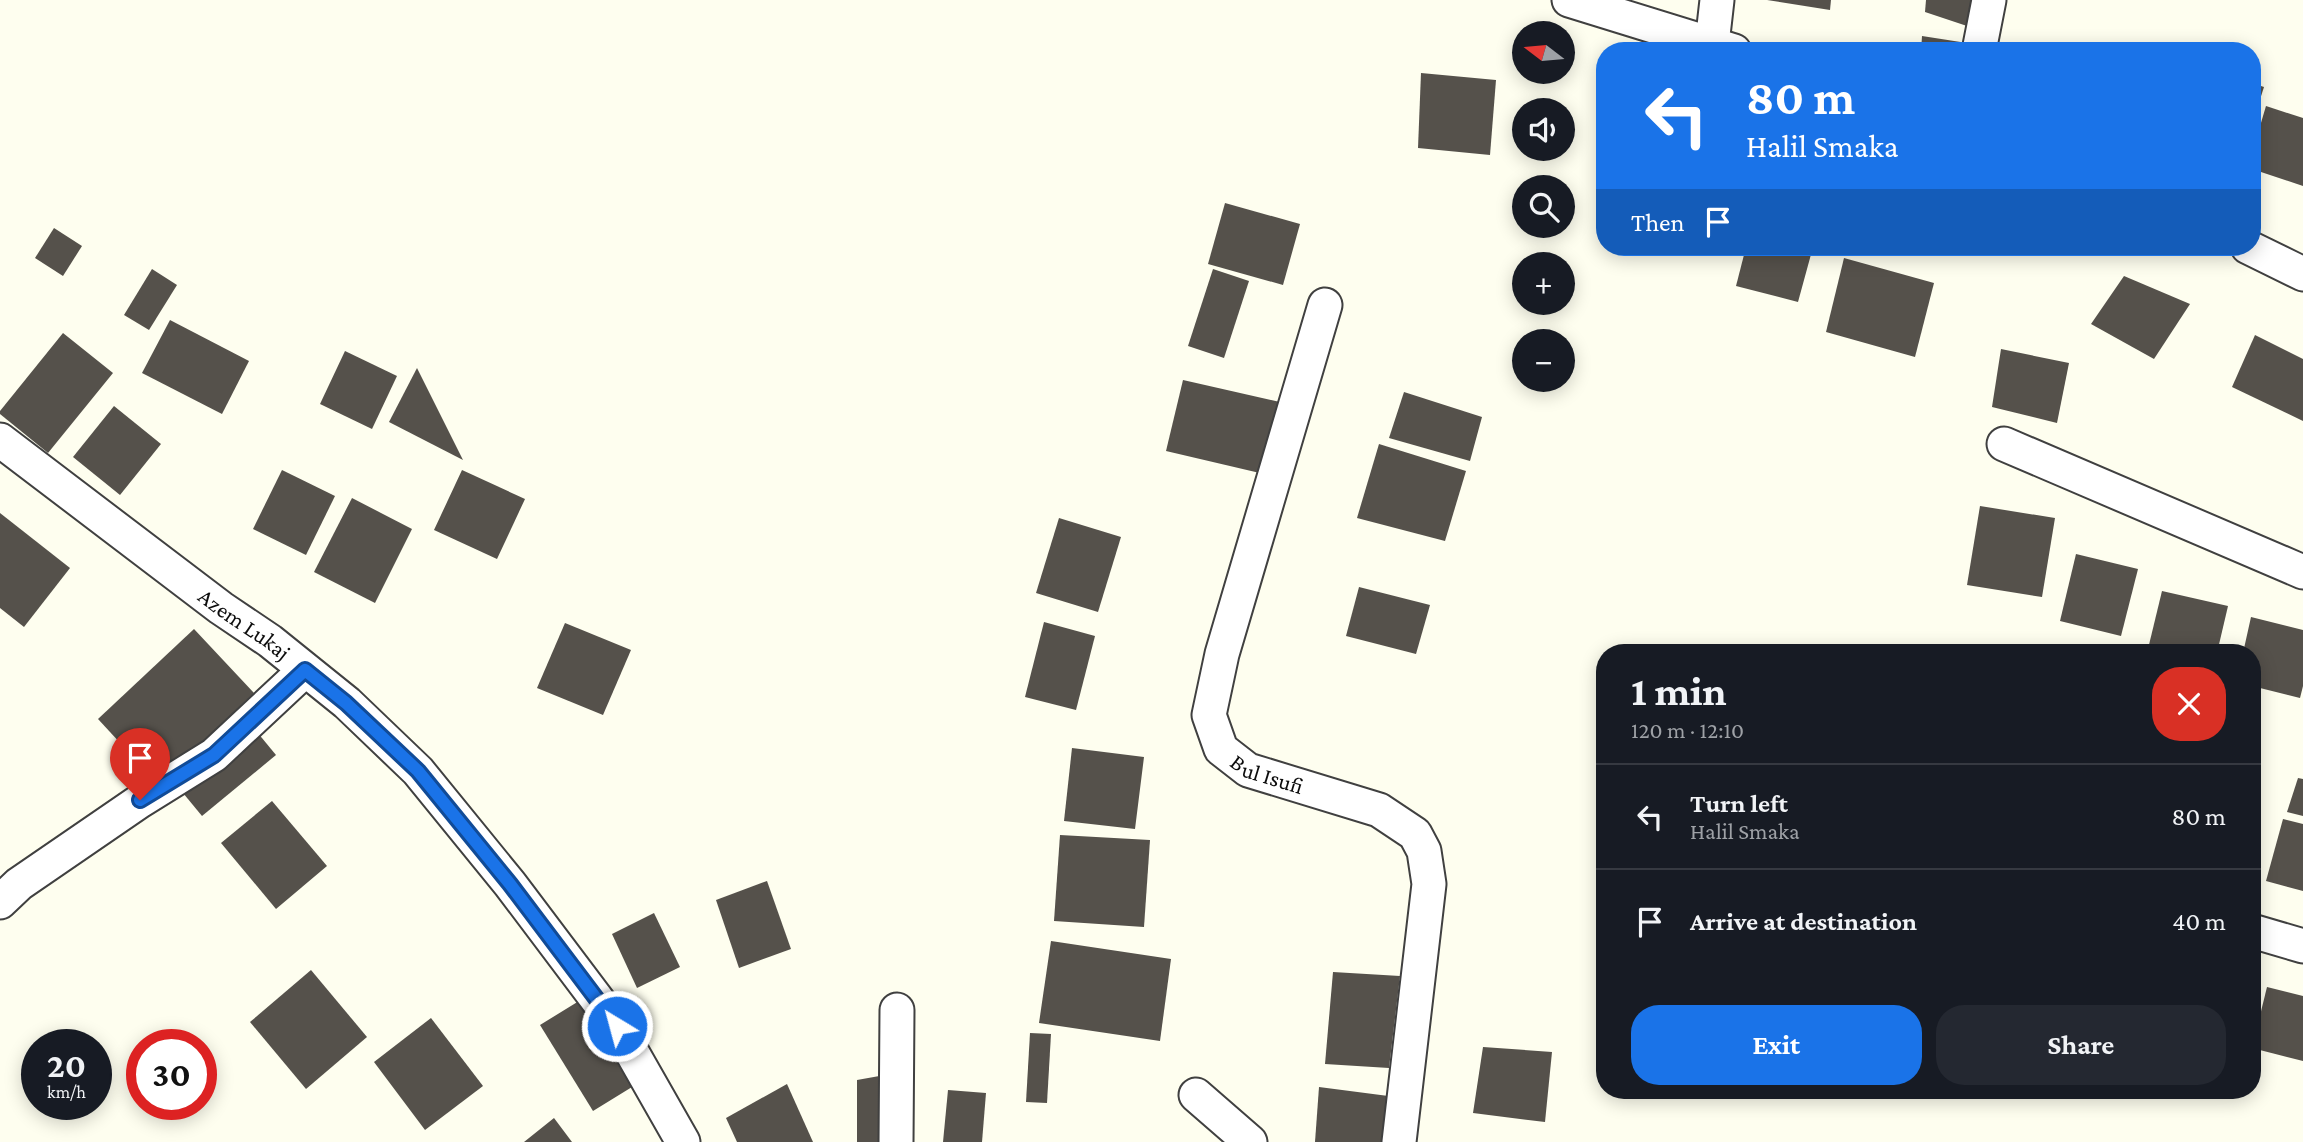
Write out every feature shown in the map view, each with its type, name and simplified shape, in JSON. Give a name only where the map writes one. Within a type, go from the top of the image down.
[{"type":"street","points":[[1569,0],[1707,42]]},
{"type":"street","points":[[1717,0],[1722,42]]},
{"type":"street","points":[[1981,42],[1989,0]]},
{"type":"street","points":[[2261,253],[2303,274]]},
{"type":"street","name":"Bul Isufi","points":[[1325,305],[1222,654],[1209,715],[1222,749],[1248,770],[1379,810],[1415,834],[1424,851],[1429,884],[1399,1142]]},
{"type":"street","name":"Azem Lukaj","points":[[0,440],[221,608],[270,641],[356,712],[418,771],[495,865],[617,1026],[683,1142]]},
{"type":"street","points":[[2004,444],[2303,572]]},
{"type":"street","points":[[0,902],[19,884],[140,800],[214,755],[305,670]]},
{"type":"street","points":[[2261,934],[2303,946]]},
{"type":"street","points":[[896,1142],[897,1010]]},
{"type":"street","points":[[1196,1095],[1250,1142]]},
{"type":"building","points":[[1767,0],[1831,0],[1830,10]]},
{"type":"building","points":[[1926,0],[1978,0],[1973,28],[1925,12]]},
{"type":"building","points":[[1922,36],[1961,42],[1922,42]]},
{"type":"building","points":[[1421,73],[1496,80],[1490,155],[1418,148]]},
{"type":"building","points":[[2266,106],[2303,118],[2303,186],[2261,172],[2261,123]]},
{"type":"building","points":[[1225,203],[1300,224],[1283,285],[1208,264]]},
{"type":"building","points":[[54,228],[82,246],[63,276],[35,258]]},
{"type":"building","points":[[1744,256],[1811,256],[1798,302],[1736,286]]},
{"type":"building","points":[[1844,258],[1934,283],[1915,357],[1826,332]]},
{"type":"building","points":[[152,269],[177,285],[149,330],[124,315]]},
{"type":"building","points":[[1213,269],[1249,281],[1224,358],[1188,346]]},
{"type":"building","points":[[2124,276],[2190,304],[2154,359],[2091,324]]},
{"type":"building","points":[[170,320],[249,361],[222,414],[142,373]]},
{"type":"building","points":[[63,333],[113,373],[48,453],[0,414],[0,411]]},
{"type":"building","points":[[2255,335],[2303,359],[2303,421],[2232,387]]},
{"type":"building","points":[[2001,349],[2069,363],[2057,423],[1992,407]]},
{"type":"building","points":[[345,351],[397,376],[372,429],[320,404]]},
{"type":"building","points":[[417,368],[463,460],[389,422]]},
{"type":"building","points":[[1183,380],[1280,402],[1264,474],[1166,451]]},
{"type":"building","points":[[1404,392],[1482,417],[1470,461],[1389,438]]},
{"type":"building","points":[[114,406],[161,444],[120,495],[73,457]]},
{"type":"building","points":[[1379,444],[1466,471],[1445,541],[1357,518]]},
{"type":"building","points":[[282,470],[335,496],[306,555],[253,529]]},
{"type":"building","points":[[462,470],[525,499],[497,559],[434,530]]},
{"type":"building","points":[[352,498],[412,529],[375,603],[314,572]]},
{"type":"building","points":[[1980,506],[2055,518],[2042,597],[1967,585]]},
{"type":"building","points":[[0,513],[70,568],[24,627],[0,608]]},
{"type":"building","points":[[1059,518],[1121,537],[1098,612],[1036,593]]},
{"type":"building","points":[[2076,554],[2138,569],[2121,636],[2060,621]]},
{"type":"building","points":[[1359,587],[1430,605],[1416,654],[1346,636]]},
{"type":"building","points":[[2162,591],[2228,606],[2219,644],[2149,644]]},
{"type":"building","points":[[2251,617],[2303,630],[2303,686],[2300,698],[2261,688],[2261,644],[2245,644]]},
{"type":"building","points":[[1044,622],[1095,636],[1076,710],[1025,697]]},
{"type":"building","points":[[565,623],[631,650],[603,715],[537,688]]},
{"type":"building","points":[[194,629],[254,693],[158,784],[98,719]]},
{"type":"building","points":[[257,732],[276,755],[202,816],[183,793]]},
{"type":"building","points":[[1072,748],[1144,757],[1135,829],[1064,821]]},
{"type":"building","points":[[2298,778],[2303,779],[2303,816],[2287,812]]},
{"type":"building","points":[[272,801],[327,866],[276,909],[221,843]]},
{"type":"building","points":[[2283,819],[2303,824],[2303,891],[2266,881]]},
{"type":"building","points":[[1060,835],[1150,840],[1144,927],[1054,921]]},
{"type":"building","points":[[767,881],[791,949],[739,968],[716,900]]},
{"type":"building","points":[[654,913],[680,967],[637,988],[612,934]]},
{"type":"building","points":[[1051,941],[1171,959],[1160,1041],[1039,1023]]},
{"type":"building","points":[[311,970],[367,1037],[306,1089],[250,1022]]},
{"type":"building","points":[[1333,972],[1400,976],[1389,1068],[1325,1064]]},
{"type":"building","points":[[2267,987],[2303,996],[2303,1061],[2261,1050],[2261,1011]]},
{"type":"building","points":[[579,1001],[632,1087],[593,1111],[540,1025]]},
{"type":"building","points":[[431,1018],[483,1086],[425,1130],[374,1062]]},
{"type":"building","points":[[1030,1033],[1051,1034],[1047,1103],[1026,1102]]},
{"type":"building","points":[[1483,1047],[1552,1052],[1545,1122],[1473,1113]]},
{"type":"building","points":[[885,1075],[886,1142],[857,1142],[857,1080]]},
{"type":"building","points":[[787,1084],[813,1142],[737,1142],[726,1118]]},
{"type":"building","points":[[1319,1087],[1396,1097],[1392,1142],[1315,1142]]},
{"type":"building","points":[[948,1090],[986,1093],[982,1142],[943,1142]]},
{"type":"building","points":[[554,1118],[572,1142],[524,1142]]},
{"type":"route","points":[[140,800],[214,755],[305,670],[346,703],[418,771],[510,884],[617,1026]]}]
